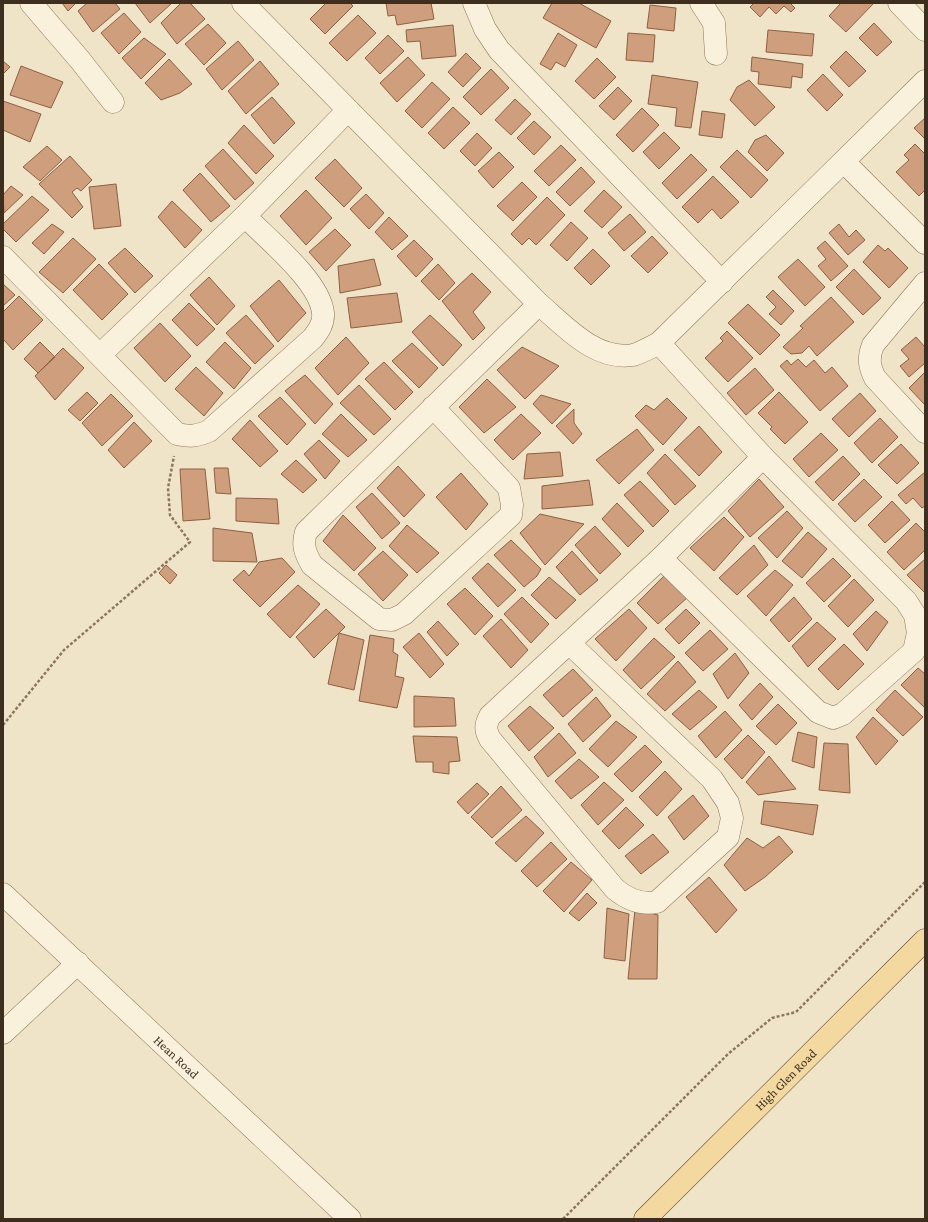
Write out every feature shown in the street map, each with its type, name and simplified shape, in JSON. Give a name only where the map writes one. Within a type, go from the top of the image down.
[{"type":"main road","name":"High Glen Road","points":[[645,1219],[925,940]]},
{"type":"street","points":[[31,3],[80,60],[113,102]]},
{"type":"street","points":[[474,3],[485,29],[499,50],[722,282]]},
{"type":"street","points":[[701,3],[714,23],[716,54]]},
{"type":"street","points":[[899,3],[925,30]]},
{"type":"street","points":[[257,8],[348,110],[539,304],[586,343],[610,354],[634,354],[658,343],[722,282],[925,81]]},
{"type":"street","points":[[101,354],[245,216],[348,110]]},
{"type":"street","points":[[844,162],[925,243]]},
{"type":"street","points":[[3,256],[178,434],[190,437],[209,431],[313,338],[321,327],[323,313],[319,298],[311,283],[245,216]]},
{"type":"street","points":[[925,283],[873,345],[869,355],[869,367],[875,378],[925,432]]},
{"type":"street","points":[[433,407],[509,488],[512,505],[511,514],[404,614],[392,620],[379,619],[312,565],[305,554],[304,541],[306,532],[433,407],[539,304]]},
{"type":"street","points":[[658,343],[763,457],[906,601],[915,615],[918,633],[914,651],[843,714],[833,718],[818,712],[661,558]]},
{"type":"street","points":[[569,643],[712,779],[728,803],[732,818],[728,837],[657,902],[648,904],[624,897],[615,888],[490,739],[486,731],[485,724],[490,716],[569,643],[661,558],[763,457]]},
{"type":"street","name":"Hean Road","points":[[3,894],[350,1219]]},
{"type":"street","points":[[3,1033],[78,963]]},
{"type":"path","points":[[3,726],[64,650],[190,542],[170,515],[168,488],[178,434]]},
{"type":"path","points":[[563,1219],[728,1054],[772,1018],[796,1012],[925,882]]},
{"type":"building","points":[[62,3],[76,3],[68,11]]},
{"type":"building","points":[[87,3],[115,3],[120,9],[93,32],[78,11]]},
{"type":"building","points":[[135,3],[172,3],[150,23]]},
{"type":"building","points":[[181,3],[190,3],[205,19],[177,44],[161,23]]},
{"type":"building","points":[[326,3],[350,3],[353,6],[325,34],[310,19]]},
{"type":"building","points":[[386,3],[431,3],[434,19],[397,25],[395,15],[388,16]]},
{"type":"building","points":[[552,3],[579,3],[611,21],[596,48],[543,18]]},
{"type":"building","points":[[754,3],[790,3],[795,8],[791,12],[784,6],[776,14],[769,7],[760,17],[750,7]]},
{"type":"building","points":[[841,3],[874,3],[846,32],[829,16]]},
{"type":"building","points":[[650,5],[676,8],[674,31],[647,28]]},
{"type":"building","points":[[124,13],[141,32],[119,54],[101,33]]},
{"type":"building","points":[[358,15],[376,33],[347,61],[329,43]]},
{"type":"building","points":[[874,23],[892,42],[877,56],[859,38]]},
{"type":"building","points":[[208,24],[226,43],[204,65],[185,44]]},
{"type":"building","points":[[453,25],[456,56],[422,59],[420,41],[407,42],[406,30]]},
{"type":"building","points":[[768,30],[814,34],[812,56],[766,52]]},
{"type":"building","points":[[558,33],[577,45],[565,67],[556,62],[551,70],[540,64]]},
{"type":"building","points":[[628,33],[655,35],[653,62],[626,60]]},
{"type":"building","points":[[388,35],[404,51],[380,74],[365,58]]},
{"type":"building","points":[[144,38],[166,54],[141,79],[122,58]]},
{"type":"building","points":[[238,41],[254,60],[222,90],[206,69]]},
{"type":"building","points":[[846,51],[866,71],[849,87],[830,67]]},
{"type":"building","points":[[466,53],[481,68],[463,87],[448,72]]},
{"type":"building","points":[[408,57],[425,75],[397,102],[380,83]]},
{"type":"building","points":[[752,57],[803,64],[802,78],[792,76],[791,88],[758,84],[759,72],[751,71]]},
{"type":"building","points":[[597,58],[616,77],[594,99],[575,81]]},
{"type":"building","points":[[169,59],[192,84],[180,93],[161,100],[145,83]]},
{"type":"building","points":[[3,61],[10,67],[3,74]]},
{"type":"building","points":[[260,61],[279,84],[246,114],[228,91]]},
{"type":"building","points":[[21,66],[63,82],[51,108],[10,95]]},
{"type":"building","points":[[491,69],[509,88],[481,115],[463,97]]},
{"type":"building","points":[[823,74],[843,95],[827,111],[807,90]]},
{"type":"building","points":[[652,75],[698,82],[691,128],[675,126],[677,108],[648,104]]},
{"type":"building","points":[[749,80],[775,107],[755,126],[730,100],[737,87]]},
{"type":"building","points":[[432,82],[450,99],[422,128],[405,111]]},
{"type":"building","points":[[618,87],[632,101],[614,120],[599,106]]},
{"type":"building","points":[[272,97],[295,123],[274,144],[251,115]]},
{"type":"building","points":[[515,99],[531,114],[511,135],[495,120]]},
{"type":"building","points":[[3,101],[41,114],[30,142],[3,130]]},
{"type":"building","points":[[453,107],[470,123],[444,149],[428,133]]},
{"type":"building","points":[[642,108],[659,125],[633,152],[616,135]]},
{"type":"building","points":[[702,111],[725,114],[722,138],[699,135]]},
{"type":"building","points":[[925,118],[925,139],[914,128]]},
{"type":"building","points":[[534,121],[551,137],[534,155],[517,138]]},
{"type":"building","points":[[244,125],[274,156],[256,174],[228,143]]},
{"type":"building","points":[[664,132],[680,148],[659,169],[643,152]]},
{"type":"building","points":[[477,133],[492,148],[475,166],[460,151]]},
{"type":"building","points":[[766,135],[784,153],[767,171],[748,152],[755,140]]},
{"type":"building","points":[[915,144],[925,154],[925,190],[919,196],[896,172],[909,160],[904,155]]},
{"type":"building","points":[[561,145],[576,160],[549,186],[534,171]]},
{"type":"building","points":[[47,146],[62,160],[40,181],[23,167]]},
{"type":"building","points":[[223,149],[254,183],[235,200],[205,166]]},
{"type":"building","points":[[737,150],[768,180],[751,198],[720,167]]},
{"type":"building","points":[[499,152],[514,167],[493,188],[478,171]]},
{"type":"building","points":[[691,154],[707,170],[677,199],[662,183]]},
{"type":"building","points":[[70,156],[92,180],[81,191],[77,188],[72,192],[83,207],[72,218],[39,184]]},
{"type":"building","points":[[335,159],[362,188],[344,207],[315,178]]},
{"type":"building","points":[[581,167],[595,182],[570,206],[556,192]]},
{"type":"building","points":[[200,173],[230,206],[211,222],[183,190]]},
{"type":"building","points":[[713,176],[739,202],[721,219],[712,209],[698,223],[682,207]]},
{"type":"building","points":[[522,182],[537,197],[513,221],[497,206]]},
{"type":"building","points":[[116,184],[121,226],[94,229],[89,187]]},
{"type":"building","points":[[11,186],[23,195],[4,213],[3,195]]},
{"type":"building","points":[[306,190],[332,218],[306,245],[280,216]]},
{"type":"building","points":[[604,190],[622,207],[602,228],[584,211]]},
{"type":"building","points":[[366,194],[384,213],[369,229],[350,209]]},
{"type":"building","points":[[32,196],[49,210],[16,242],[3,229],[3,224]]},
{"type":"building","points":[[547,197],[565,215],[536,245],[529,238],[522,245],[511,234]]},
{"type":"building","points":[[172,201],[202,230],[185,248],[158,217]]},
{"type":"building","points":[[630,214],[646,232],[624,251],[608,233]]},
{"type":"building","points":[[389,217],[408,236],[392,250],[375,232]]},
{"type":"building","points":[[571,222],[588,238],[567,261],[550,245]]},
{"type":"building","points":[[52,224],[64,232],[44,254],[32,243]]},
{"type":"building","points":[[839,224],[849,237],[856,230],[865,240],[848,255],[829,233]]},
{"type":"building","points":[[335,229],[351,245],[326,271],[309,252]]},
{"type":"building","points":[[652,236],[668,253],[648,273],[631,256]]},
{"type":"building","points":[[73,238],[96,259],[63,293],[39,272]]},
{"type":"building","points":[[414,240],[433,259],[416,277],[397,256]]},
{"type":"building","points":[[825,241],[848,266],[831,281],[818,266],[826,259],[817,248]]},
{"type":"building","points":[[878,245],[885,251],[888,248],[908,268],[889,288],[863,262]]},
{"type":"building","points":[[125,248],[153,276],[135,293],[108,263]]},
{"type":"building","points":[[593,249],[610,266],[591,285],[574,268]]},
{"type":"building","points":[[374,259],[381,285],[340,293],[338,266]]},
{"type":"building","points":[[798,259],[825,287],[805,306],[778,277]]},
{"type":"building","points":[[99,264],[128,294],[102,320],[73,290]]},
{"type":"building","points":[[438,264],[455,283],[439,300],[421,281]]},
{"type":"building","points":[[854,269],[881,298],[863,315],[836,287]]},
{"type":"building","points":[[472,273],[491,292],[473,312],[485,328],[473,340],[442,301]]},
{"type":"building","points":[[209,277],[235,306],[217,325],[190,295]]},
{"type":"building","points":[[279,280],[306,313],[278,342],[250,306]]},
{"type":"building","points":[[3,284],[15,295],[3,306]]},
{"type":"building","points":[[773,290],[794,311],[781,325],[769,314],[776,307],[766,297]]},
{"type":"building","points":[[397,293],[402,322],[351,328],[347,298]]},
{"type":"building","points":[[19,296],[43,320],[13,350],[3,339],[3,312]]},
{"type":"building","points":[[831,297],[854,322],[817,356],[809,346],[802,353],[791,354],[783,347],[803,328],[800,326]]},
{"type":"building","points":[[189,303],[215,329],[197,346],[172,320]]},
{"type":"building","points":[[748,304],[780,335],[760,355],[728,323]]},
{"type":"building","points":[[246,315],[274,346],[255,364],[226,333]]},
{"type":"building","points":[[430,315],[462,345],[443,366],[412,332]]},
{"type":"building","points":[[160,323],[191,356],[165,382],[134,348]]},
{"type":"building","points":[[727,331],[753,358],[728,382],[705,358],[723,341],[720,338]]},
{"type":"building","points":[[346,337],[369,363],[338,395],[315,368]]},
{"type":"building","points":[[916,337],[925,347],[925,363],[909,377],[900,366],[909,359],[901,350]]},
{"type":"building","points":[[40,342],[55,357],[38,373],[24,359]]},
{"type":"building","points":[[225,342],[251,368],[234,389],[206,362]]},
{"type":"building","points":[[412,343],[438,368],[419,388],[392,361]]},
{"type":"building","points":[[522,347],[559,366],[525,399],[497,370]]},
{"type":"building","points":[[63,348],[84,368],[55,400],[35,376]]},
{"type":"building","points":[[798,359],[806,367],[814,360],[825,373],[832,367],[848,386],[820,411],[780,366],[787,360],[791,365]]},
{"type":"building","points":[[384,362],[413,392],[395,410],[365,379]]},
{"type":"building","points":[[196,367],[223,393],[204,416],[175,389]]},
{"type":"building","points":[[755,368],[774,390],[746,415],[727,393]]},
{"type":"building","points":[[925,372],[925,405],[909,388]]},
{"type":"building","points":[[305,375],[333,404],[315,424],[285,391]]},
{"type":"building","points":[[487,379],[516,407],[484,433],[459,407]]},
{"type":"building","points":[[359,385],[391,419],[374,435],[340,403]]},
{"type":"building","points":[[87,392],[98,403],[80,421],[68,410]]},
{"type":"building","points":[[779,392],[808,422],[785,444],[770,429],[772,427],[758,413]]},
{"type":"building","points":[[860,393],[876,411],[849,437],[832,419]]},
{"type":"building","points":[[111,394],[133,416],[102,446],[82,423]]},
{"type":"building","points":[[541,395],[571,404],[552,424],[533,404]]},
{"type":"building","points":[[280,397],[306,424],[287,445],[258,416]]},
{"type":"building","points":[[667,398],[687,418],[663,445],[635,416],[646,405],[654,410]]},
{"type":"building","points":[[574,409],[574,423],[582,434],[573,444],[556,426]]},
{"type":"building","points":[[341,414],[367,440],[348,457],[322,434]]},
{"type":"building","points":[[521,414],[541,433],[513,460],[494,440]]},
{"type":"building","points":[[880,418],[898,437],[872,463],[854,443]]},
{"type":"building","points":[[250,420],[278,451],[260,467],[232,439]]},
{"type":"building","points":[[134,422],[152,441],[124,468],[108,450]]},
{"type":"building","points":[[699,426],[722,452],[699,476],[674,450]]},
{"type":"building","points":[[637,429],[654,450],[619,484],[596,460]]},
{"type":"building","points":[[821,433],[838,450],[809,477],[793,459]]},
{"type":"building","points":[[319,440],[340,461],[325,479],[304,454]]},
{"type":"building","points":[[901,444],[919,463],[897,484],[878,465]]},
{"type":"building","points":[[560,452],[563,476],[524,479],[527,454]]},
{"type":"building","points":[[665,454],[696,486],[675,505],[647,473]]},
{"type":"building","points":[[843,456],[860,474],[833,501],[815,482]]},
{"type":"building","points":[[296,460],[317,480],[303,493],[281,474]]},
{"type":"building","points":[[398,466],[425,495],[404,517],[377,488]]},
{"type":"building","points":[[214,468],[228,468],[231,494],[216,493]]},
{"type":"building","points":[[180,469],[205,469],[210,519],[183,521]]},
{"type":"building","points":[[925,472],[925,506],[922,508],[913,498],[906,504],[898,495]]},
{"type":"building","points":[[461,473],[488,504],[466,530],[436,497]]},
{"type":"building","points":[[759,479],[784,507],[750,537],[728,511]]},
{"type":"building","points":[[864,479],[882,497],[855,522],[838,504]]},
{"type":"building","points":[[589,480],[593,505],[542,509],[542,486]]},
{"type":"building","points":[[640,481],[669,511],[653,527],[624,495]]},
{"type":"building","points":[[372,493],[400,523],[382,539],[356,507]]},
{"type":"building","points":[[236,498],[277,499],[279,524],[236,521]]},
{"type":"building","points":[[892,501],[910,520],[885,543],[868,525]]},
{"type":"building","points":[[617,503],[644,531],[628,547],[602,519]]},
{"type":"building","points":[[787,511],[803,528],[777,558],[758,538]]},
{"type":"building","points":[[540,514],[584,524],[545,565],[520,533]]},
{"type":"building","points":[[343,515],[376,548],[354,571],[323,541]]},
{"type":"building","points":[[724,517],[744,537],[714,571],[690,548]]},
{"type":"building","points":[[916,523],[925,532],[925,550],[904,570],[887,552]]},
{"type":"building","points":[[407,525],[439,553],[417,573],[389,546]]},
{"type":"building","points":[[595,526],[621,554],[600,574],[575,545]]},
{"type":"building","points":[[213,528],[252,533],[257,562],[213,561]]},
{"type":"building","points":[[808,532],[827,549],[802,578],[782,561]]},
{"type":"building","points":[[511,540],[541,569],[537,576],[524,587],[494,555]]},
{"type":"building","points":[[754,545],[768,565],[737,595],[719,578]]},
{"type":"building","points":[[383,551],[408,575],[383,601],[358,574]]},
{"type":"building","points":[[572,551],[598,580],[580,595],[556,567]]},
{"type":"building","points":[[282,558],[295,572],[260,607],[233,580],[244,570],[249,576],[259,562]]},
{"type":"building","points":[[833,558],[851,576],[824,602],[806,583]]},
{"type":"building","points":[[925,559],[925,591],[924,592],[907,575]]},
{"type":"building","points":[[488,563],[516,590],[498,607],[472,578]]},
{"type":"building","points":[[166,565],[177,575],[170,584],[159,573]]},
{"type":"building","points":[[775,570],[793,585],[766,616],[747,596]]},
{"type":"building","points":[[664,576],[688,597],[658,624],[637,603]]},
{"type":"building","points":[[549,577],[576,600],[556,619],[531,595]]},
{"type":"building","points":[[854,579],[874,600],[848,627],[828,606]]},
{"type":"building","points":[[298,585],[320,604],[290,638],[267,614]]},
{"type":"building","points":[[465,588],[493,616],[475,635],[447,604]]},
{"type":"building","points":[[522,597],[549,624],[531,643],[504,614]]},
{"type":"building","points":[[794,597],[812,619],[789,642],[770,620]]},
{"type":"building","points":[[326,609],[345,627],[314,658],[296,637]]},
{"type":"building","points":[[629,609],[647,628],[616,661],[595,639]]},
{"type":"building","points":[[686,609],[700,623],[679,644],[665,629]]},
{"type":"building","points":[[876,611],[888,622],[867,651],[853,634]]},
{"type":"building","points":[[501,619],[528,650],[511,668],[483,636]]},
{"type":"building","points":[[438,621],[459,644],[447,656],[427,632]]},
{"type":"building","points":[[817,622],[836,639],[808,667],[792,646]]},
{"type":"building","points":[[710,630],[728,649],[703,671],[685,653]]},
{"type":"building","points":[[339,633],[364,640],[354,690],[328,684]]},
{"type":"building","points":[[419,633],[444,664],[430,678],[403,647]]},
{"type":"building","points":[[370,635],[394,639],[393,652],[398,655],[395,676],[404,678],[397,708],[359,701]]},
{"type":"building","points":[[654,638],[675,657],[641,689],[623,670]]},
{"type":"building","points":[[844,644],[864,664],[838,690],[818,669]]},
{"type":"building","points":[[735,653],[749,673],[728,699],[713,674]]},
{"type":"building","points":[[678,661],[696,682],[665,711],[647,694]]},
{"type":"building","points":[[918,668],[925,674],[925,708],[901,685]]},
{"type":"building","points":[[573,669],[593,690],[563,717],[543,695]]},
{"type":"building","points":[[760,683],[773,697],[752,720],[739,705]]},
{"type":"building","points":[[699,690],[717,707],[690,730],[672,714]]},
{"type":"building","points":[[895,690],[923,717],[903,736],[876,710]]},
{"type":"building","points":[[414,696],[454,698],[456,726],[414,727]]},
{"type":"building","points":[[596,697],[611,716],[583,742],[568,724]]},
{"type":"building","points":[[778,704],[797,723],[776,745],[756,726]]},
{"type":"building","points":[[530,706],[554,728],[529,751],[508,726]]},
{"type":"building","points":[[725,711],[742,730],[716,758],[698,736]]},
{"type":"building","points":[[873,717],[898,741],[876,765],[856,737]]},
{"type":"building","points":[[616,721],[637,737],[608,767],[589,749]]},
{"type":"building","points":[[798,732],[817,737],[814,768],[792,761]]},
{"type":"building","points":[[559,733],[576,753],[548,777],[534,757]]},
{"type":"building","points":[[748,735],[765,752],[742,779],[724,759]]},
{"type":"building","points":[[413,736],[457,737],[460,761],[449,762],[449,774],[433,772],[433,762],[416,762]]},
{"type":"building","points":[[824,743],[848,744],[850,793],[819,790]]},
{"type":"building","points":[[645,745],[662,762],[632,792],[614,774]]},
{"type":"building","points":[[769,756],[796,789],[758,795],[746,782]]},
{"type":"building","points":[[579,759],[599,777],[571,799],[555,781]]},
{"type":"building","points":[[665,771],[682,789],[657,816],[639,797]]},
{"type":"building","points":[[604,782],[624,800],[598,825],[581,805]]},
{"type":"building","points":[[477,783],[489,794],[468,814],[457,802]]},
{"type":"building","points":[[501,786],[522,810],[492,838],[471,817]]},
{"type":"building","points":[[693,795],[709,816],[684,840],[668,817]]},
{"type":"building","points":[[764,801],[818,805],[813,835],[761,824]]},
{"type":"building","points":[[626,807],[644,825],[619,849],[602,831]]},
{"type":"building","points":[[526,816],[544,833],[516,862],[495,843]]},
{"type":"building","points":[[653,834],[669,852],[641,874],[625,856]]},
{"type":"building","points":[[779,836],[793,852],[765,877],[745,891],[724,865],[747,838],[763,848]]},
{"type":"building","points":[[551,842],[567,859],[537,887],[521,871]]},
{"type":"building","points":[[571,862],[592,880],[564,912],[543,891]]},
{"type":"building","points":[[709,877],[737,910],[716,933],[686,897]]},
{"type":"building","points":[[587,893],[597,903],[579,921],[569,913]]},
{"type":"building","points":[[607,908],[629,914],[625,961],[604,958]]},
{"type":"building","points":[[635,909],[658,915],[657,979],[628,979]]}]
